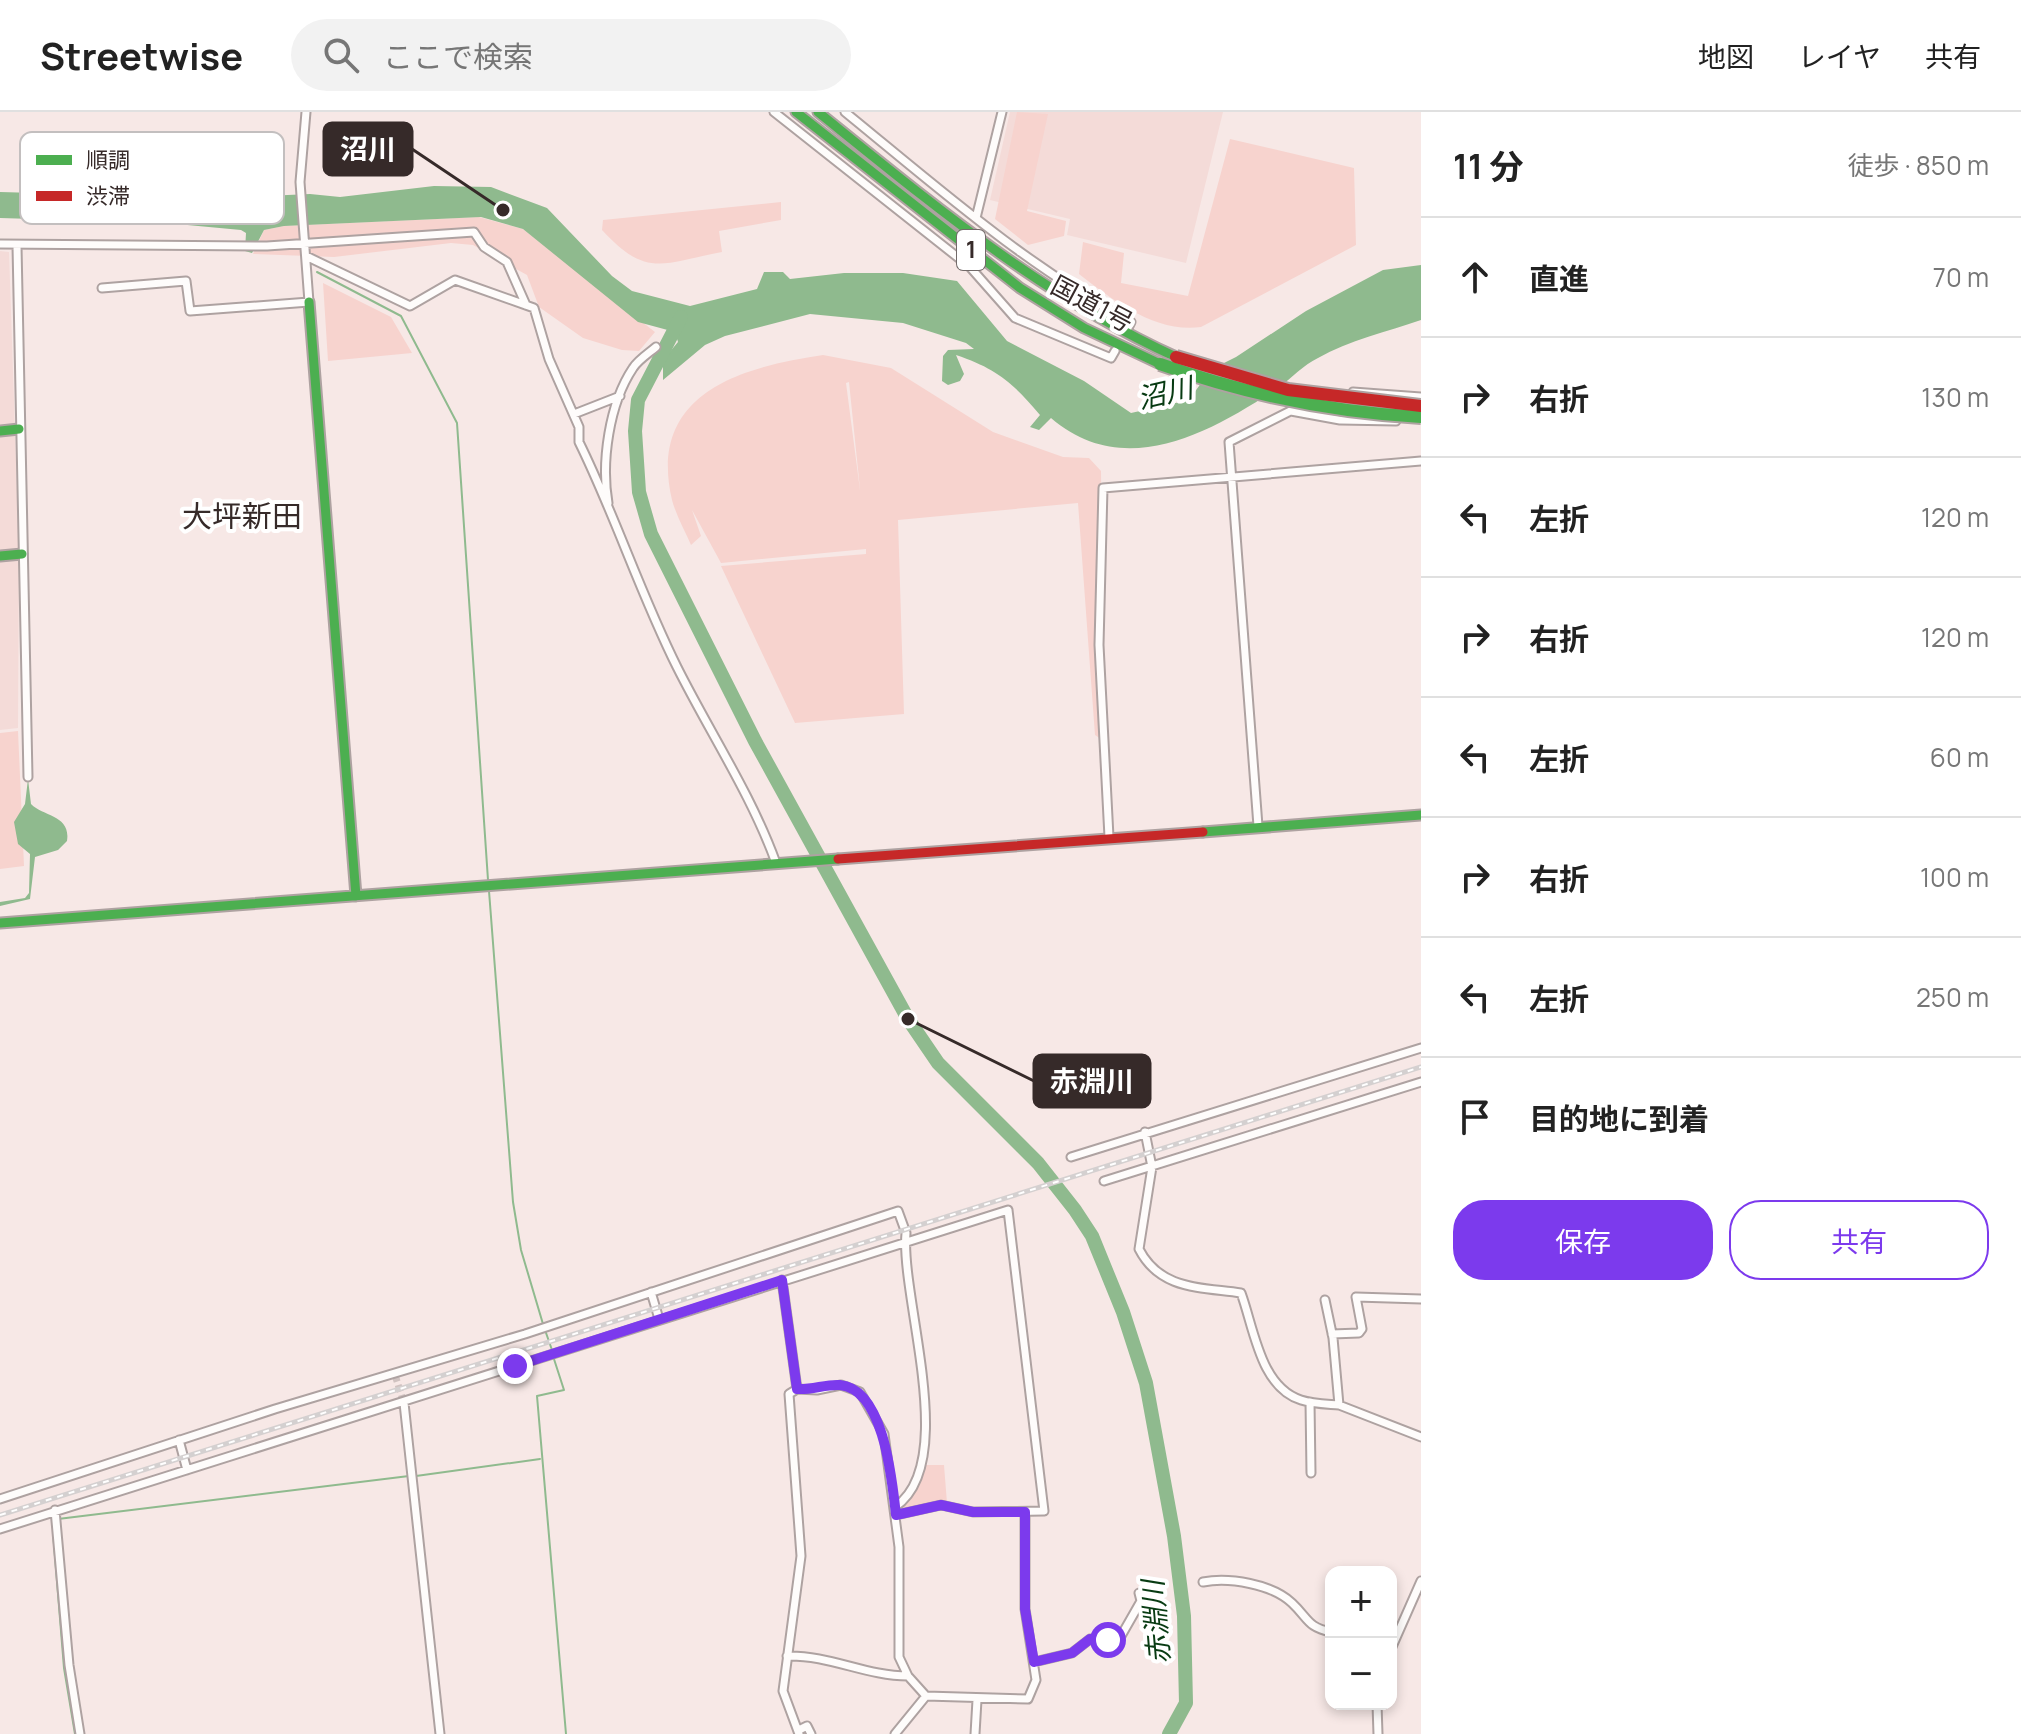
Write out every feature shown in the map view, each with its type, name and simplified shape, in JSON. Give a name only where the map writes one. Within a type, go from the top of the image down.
[{"type":"main road","name":"国道1号","points":[[818,112],[1028,278],[1093,319],[1176,357],[1288,390],[1421,406]]},
{"type":"main road","name":"国道1号","points":[[794,118],[1020,288],[1084,328],[1160,364],[1235,390],[1285,402],[1421,419]]},
{"type":"main road","points":[[309,302],[356,896]]},
{"type":"main road","points":[[0,431],[19,429]]},
{"type":"main road","points":[[0,556],[22,554]]},
{"type":"main road","points":[[0,923],[1421,815]]},
{"type":"street","points":[[102,288],[186,281],[190,311],[309,302],[300,182],[306,112]]},
{"type":"street","points":[[774,112],[794,118],[970,267],[1015,318],[1111,358],[1115,351]]},
{"type":"street","points":[[845,112],[1052,277],[1131,322],[1127,330]]},
{"type":"street","points":[[976,218],[1002,112]]},
{"type":"street","points":[[0,244],[267,246],[474,232],[484,247],[507,262],[526,305]]},
{"type":"street","points":[[17,246],[28,777]]},
{"type":"street","points":[[306,256],[410,306],[455,280],[534,308],[549,359],[574,414],[579,442],[611,521],[677,666],[760,818],[780,863]]},
{"type":"street","points":[[611,521],[604,475],[620,396],[634,367],[656,347]]},
{"type":"street","points":[[1258,826],[1229,442],[1330,390],[1421,397]]},
{"type":"street","points":[[574,414],[620,396]]},
{"type":"street","points":[[1291,411],[1340,420],[1421,419]]},
{"type":"street","points":[[1109,837],[1099,657],[1103,488],[1421,461]]},
{"type":"street","points":[[1071,1157],[1421,1048]]},
{"type":"street","points":[[1104,1181],[1421,1082]]},
{"type":"street","points":[[1145,1132],[1152,1167],[1139,1249],[1145,1261],[1165,1280],[1241,1293],[1260,1354],[1285,1392],[1310,1402],[1339,1405],[1421,1437]]},
{"type":"street","points":[[0,1529],[404,1403],[905,1240],[1008,1210],[1044,1511],[973,1512],[941,1505],[896,1511]]},
{"type":"street","points":[[0,1499],[898,1211],[905,1240],[927,1433],[916,1477],[893,1515],[901,1577],[897,1639],[899,1657],[908,1676],[926,1696],[977,1700],[1028,1699],[1036,1680],[1025,1609],[1025,1512]]},
{"type":"street","points":[[782,1280],[797,1389]]},
{"type":"street","points":[[651,1292],[659,1319]]},
{"type":"street","points":[[1332,1334],[1359,1333],[1362,1329],[1356,1297],[1421,1299]]},
{"type":"street","points":[[1325,1300],[1332,1334],[1339,1405]]},
{"type":"street","points":[[811,1734],[807,1726],[799,1732],[783,1691],[801,1556],[789,1394],[797,1389],[817,1390],[841,1385],[860,1392],[884,1434],[896,1511]]},
{"type":"street","points":[[1310,1402],[1311,1473]]},
{"type":"street","points":[[404,1403],[440,1734]]},
{"type":"street","points":[[179,1440],[187,1470]]},
{"type":"street","points":[[55,1510],[69,1665],[80,1734]]},
{"type":"street","points":[[1396,1638],[1421,1581]]},
{"type":"street","points":[[1203,1582],[1244,1582],[1277,1594],[1291,1601],[1314,1628],[1325,1631]]},
{"type":"street","points":[[1034,1662],[1072,1653],[1090,1639],[1108,1640],[1121,1636],[1141,1601],[1139,1593]]},
{"type":"street","points":[[787,1656],[816,1656],[859,1671],[908,1676]]},
{"type":"street","points":[[895,1734],[926,1696]]},
{"type":"street","points":[[975,1734],[977,1700]]},
{"type":"street","points":[[1377,1710],[1378,1734]]},
{"type":"shaded area","points":[[1010,112],[1223,112],[1186,263],[1067,235],[1070,219],[990,200]]},
{"type":"shaded area","points":[[1017,112],[1048,114],[1027,211],[1066,221],[1064,236],[1028,245],[995,219]]},
{"type":"shaded area","points":[[1230,139],[1354,168],[1356,245],[1201,327],[1184,328],[1151,320],[1106,295],[1079,274],[1083,242],[1124,253],[1121,283],[1188,296]]},
{"type":"shaded area","points":[[434,186],[491,187],[547,208],[612,276],[632,291],[690,306],[757,289],[764,272],[783,272],[790,279],[844,273],[903,273],[957,281],[1007,341],[1084,381],[1131,413],[1189,400],[1204,379],[1202,374],[1236,357],[1306,311],[1383,270],[1421,265],[1421,320],[1330,352],[1307,364],[1252,404],[1196,434],[1137,448],[1108,446],[1079,437],[1051,418],[1039,430],[1030,427],[1040,415],[1012,385],[970,360],[956,355],[964,374],[960,381],[948,385],[942,381],[943,356],[948,350],[974,349],[966,343],[903,323],[810,314],[725,336],[705,345],[663,380],[663,360],[678,342],[675,332],[638,322],[523,229],[481,217],[284,226],[264,230],[252,253],[245,251],[246,233],[241,230],[177,224],[284,224],[284,195],[340,197]]},
{"type":"shaded area","points":[[0,192],[20,193],[20,219],[0,218]]},
{"type":"shaded area","points":[[781,202],[781,220],[719,231],[722,252],[670,263],[657,264],[631,256],[602,230],[603,220]]},
{"type":"shaded area","points":[[479,217],[523,229],[655,332],[639,351],[622,350],[583,338],[539,307],[527,275],[473,245],[451,243],[334,257],[253,254],[264,230],[284,226]]},
{"type":"shaded area","points":[[0,251],[9,252],[19,550],[18,728],[0,730]]},
{"type":"shaded area","points":[[323,283],[391,317],[412,353],[328,361]]},
{"type":"shaded area","points":[[823,355],[891,368],[993,432],[1063,457],[1089,458],[1101,471],[1104,741],[1095,735],[1078,503],[898,520],[904,714],[795,723],[721,566],[866,554],[866,549],[721,563],[692,510],[701,536],[691,545],[672,500],[668,464],[674,434],[687,410],[707,392],[733,378],[792,360]],"holes":[[[849,382],[860,490],[846,383]]]},
{"type":"shaded area","points":[[18,731],[24,866],[0,869],[0,733]]},
{"type":"shaded area","points":[[28,779],[31,804],[61,821],[67,832],[67,841],[58,850],[35,857],[30,899],[0,906],[0,902],[25,898],[29,893],[30,854],[18,844],[14,822],[25,804]]},
{"type":"shaded area","points":[[923,1465],[944,1465],[947,1503],[896,1515],[896,1507]]},
{"type":"waterway","points":[[317,272],[401,316],[457,423],[488,880]]},
{"type":"waterway","name":"赤淵川","points":[[681,317],[638,400],[635,431],[639,492],[651,534],[755,741],[908,1019],[938,1063],[1038,1163],[1092,1236],[1123,1312],[1146,1383],[1174,1536],[1184,1616],[1186,1703],[1169,1734]]},
{"type":"waterway","points":[[489,891],[513,1202],[521,1250],[543,1324]]},
{"type":"waterway","points":[[545,1330],[552,1350]]},
{"type":"waterway","points":[[553,1356],[564,1390],[537,1396],[566,1734]]},
{"type":"waterway","points":[[416,1476],[540,1459]]},
{"type":"waterway","points":[[58,1519],[409,1476]]},
{"type":"waterway","points":[[53,1532],[64,1668],[75,1734]]},
{"type":"tunnel","points":[[395,1375],[404,1403]]},
{"type":"railway","points":[[0,1515],[1421,1067]]},
{"type":"traffic: fast","points":[[796,112],[1020,288],[1084,328],[1160,364]]},
{"type":"traffic: fast","points":[[818,112],[946,214],[1034,277],[1127,333],[1176,357]]},
{"type":"traffic: fast","points":[[309,302],[356,896]]},
{"type":"traffic: fast","points":[[1160,364],[1289,400],[1354,411],[1421,417]]},
{"type":"traffic: fast","points":[[0,431],[19,429]]},
{"type":"traffic: fast","points":[[0,556],[22,554]]},
{"type":"traffic: fast","points":[[1203,832],[1421,815]]},
{"type":"traffic: fast","points":[[0,923],[838,859]]},
{"type":"traffic: jam","points":[[1176,357],[1288,390],[1421,406]]},
{"type":"traffic: jam","points":[[838,859],[1203,832]]},
{"type":"place","name":"沼川","points":[[503,210]]},
{"type":"place","name":"赤淵川","points":[[908,1019]]},
{"type":"district","name":"大坪新田","points":[[242,517]]},
{"type":"route","points":[[515,1366],[782,1280],[797,1389],[817,1390],[841,1385],[860,1392],[884,1434],[896,1515],[941,1505],[973,1512],[1025,1512],[1025,1609],[1034,1662],[1072,1653],[1090,1639],[1108,1640]]}]
